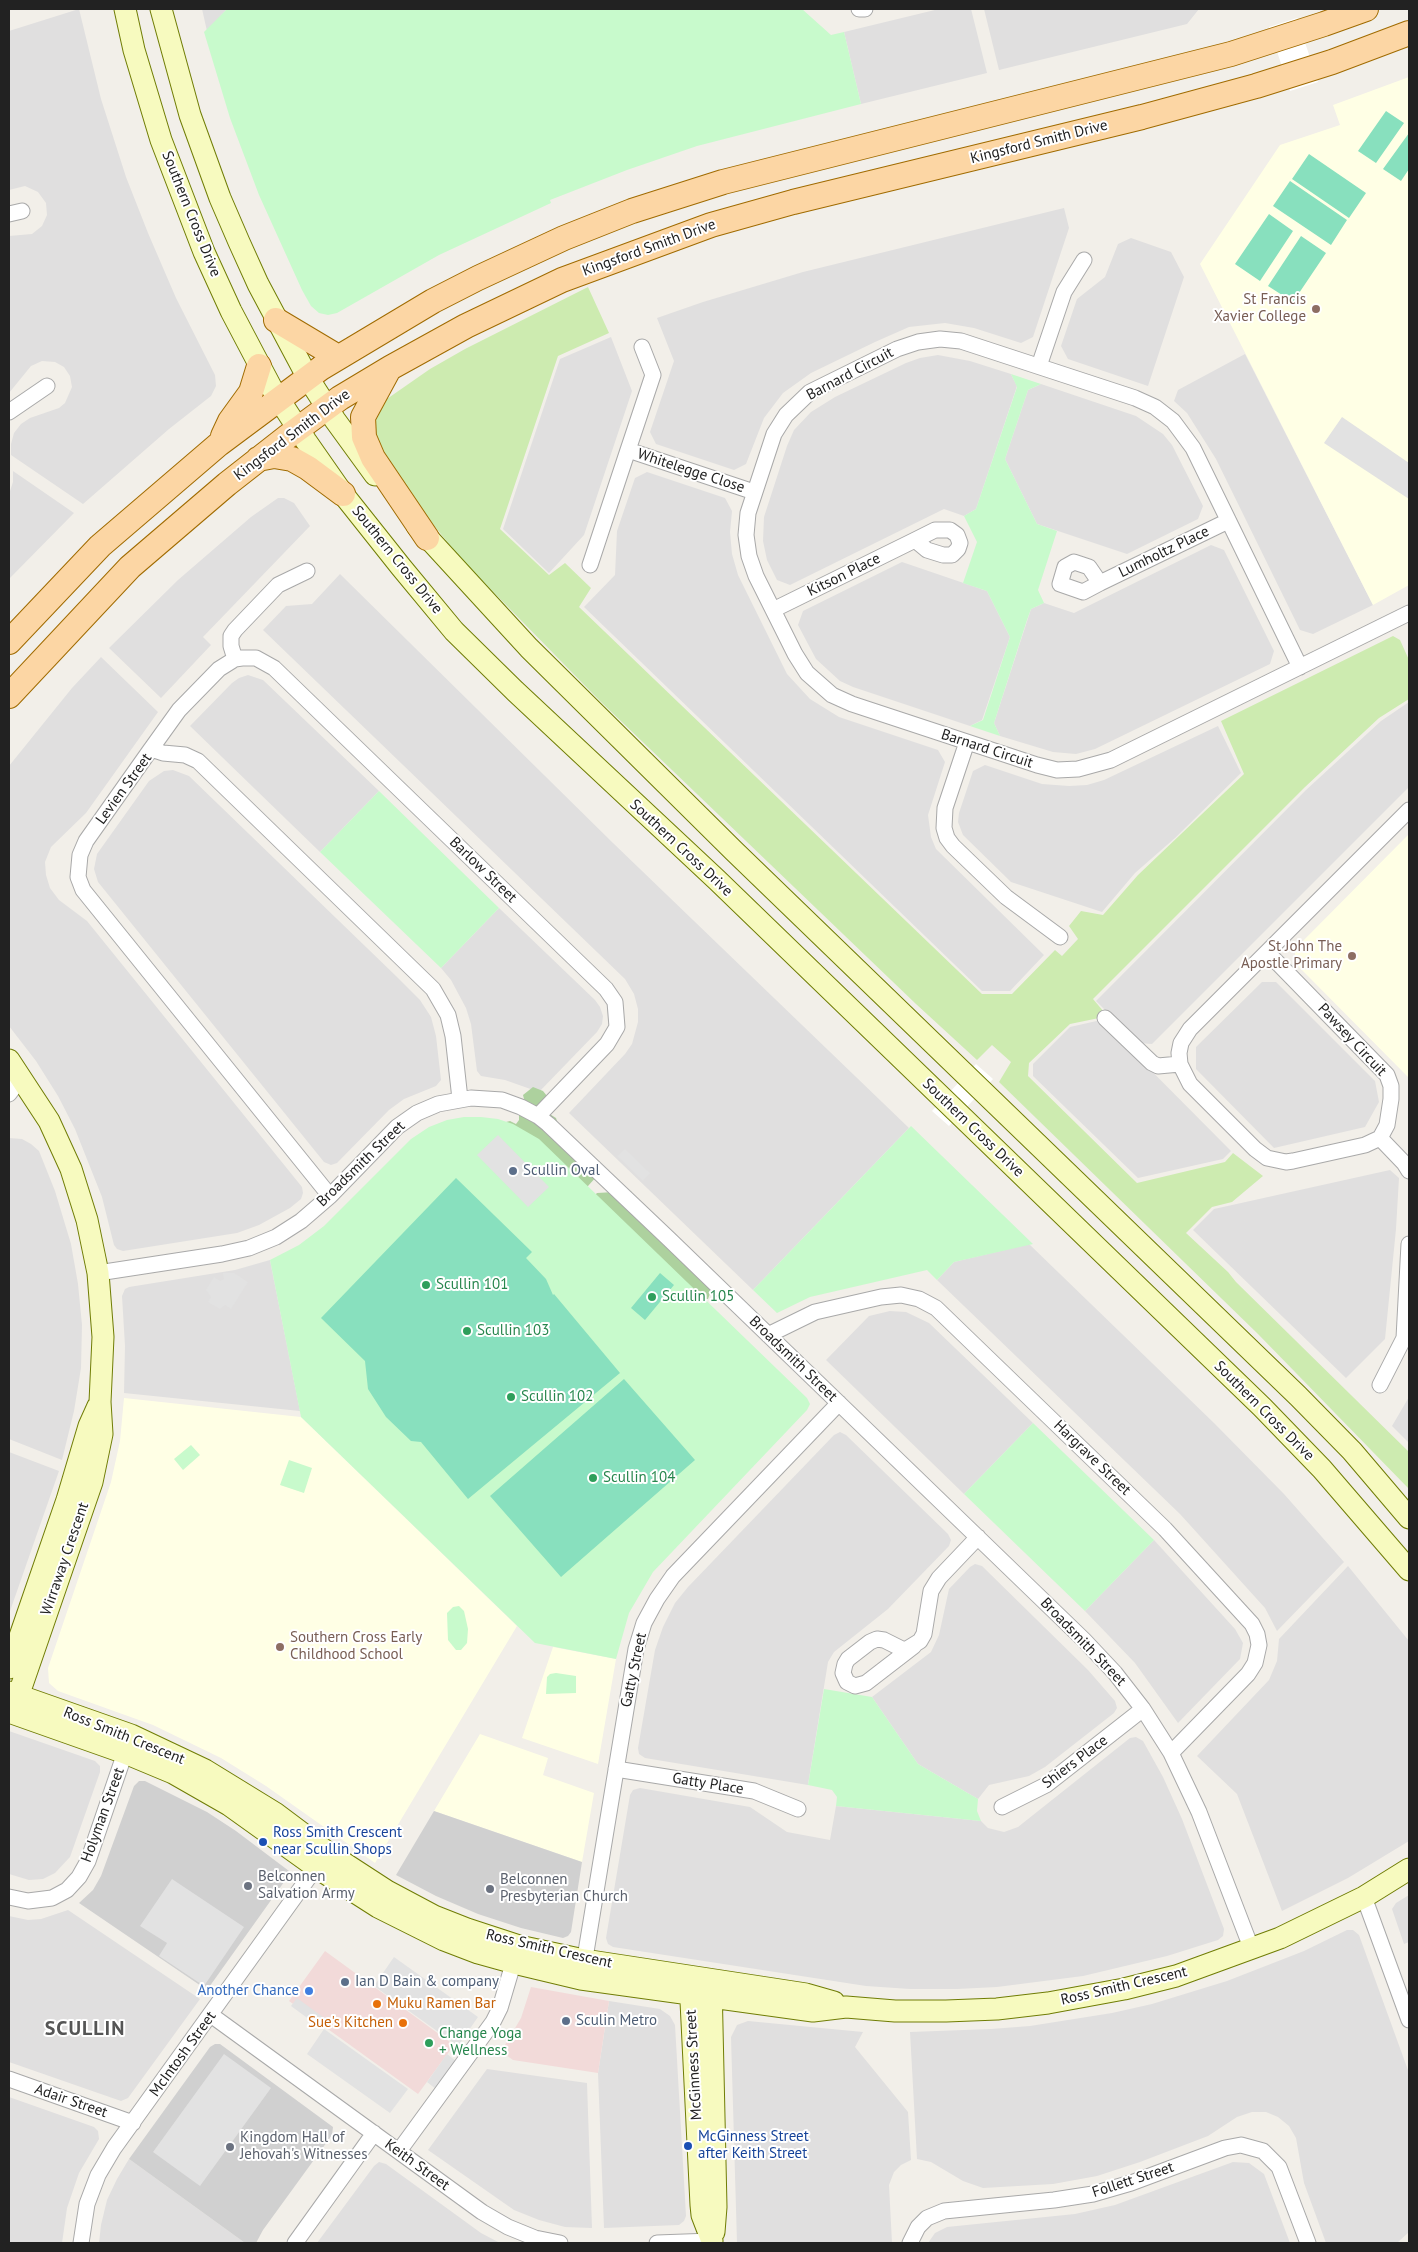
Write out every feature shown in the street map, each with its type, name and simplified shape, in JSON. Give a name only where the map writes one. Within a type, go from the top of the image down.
[{"type":"main road","name":"Southern Cross Drive","points":[[125,9],[134,50],[161,140],[182,197],[211,267],[259,366],[279,400],[343,494],[400,567],[448,624],[488,664],[724,887],[1262,1407],[1322,1469],[1409,1570]]},
{"type":"main road","points":[[161,9],[179,79],[217,189],[239,242],[276,320],[308,378],[326,407],[376,477],[428,538],[529,648],[741,858],[1292,1390],[1352,1450],[1409,1518]]},
{"type":"main road","points":[[9,642],[100,546],[219,444],[338,357],[433,301],[478,278],[564,238],[677,196],[792,163],[1168,71],[1302,32],[1366,9]]},
{"type":"main road","name":"Kingsford Smith Drive","points":[[9,696],[130,567],[258,459],[298,428],[326,407],[390,368],[466,326],[562,280],[711,224],[793,202],[1142,117],[1314,68],[1409,33]]},
{"type":"main road","points":[[276,320],[338,357]]},
{"type":"main road","points":[[219,444],[230,421],[251,392],[259,366]]},
{"type":"main road","points":[[390,368],[363,417],[364,437],[373,458],[428,538]]},
{"type":"main road","points":[[258,459],[274,456],[292,459],[308,468],[343,494]]},
{"type":"main road","name":"Wirraway Crescent","points":[[9,1060],[15,1086],[49,1121],[70,1169],[87,1220],[98,1273],[103,1337],[100,1402],[89,1426],[67,1500],[51,1574],[12,1703]]},
{"type":"main road","name":"Wirraway Crescent","points":[[9,1668],[51,1574]]},
{"type":"main road","name":"Ross Smith Crescent","points":[[12,1703],[128,1744],[174,1754],[229,1784],[275,1813],[322,1860],[388,1891],[434,1916],[516,1954],[583,1970],[700,1987],[806,1994],[846,2007],[946,2012],[1048,2003],[1124,1989],[1176,1976],[1252,1950],[1364,1897],[1409,1869]]},
{"type":"main road","name":"McGinness Street","points":[[700,1987],[716,2207],[716,2224],[712,2242]]},
{"type":"street","points":[[859,9],[866,9]]},
{"type":"street","points":[[1039,366],[1064,292],[1084,260]]},
{"type":"street","name":"Barnard Circuit","points":[[1300,667],[1193,448],[1173,421],[1155,407],[1135,398],[961,341],[940,339],[897,349],[810,392],[793,406],[774,434],[748,513],[746,535],[749,556],[773,610],[795,654],[807,673],[832,695],[852,704],[1037,765],[1057,770],[1089,768],[1111,760],[1300,667],[1408,618]]},
{"type":"street","name":"Whitelegge Close","points":[[590,565],[653,375],[642,347]]},
{"type":"street","points":[[9,412],[47,386]]},
{"type":"street","name":"Whitelegge Close","points":[[628,450],[754,492]]},
{"type":"street","name":"Lumholtz Place","points":[[1100,583],[1228,521]]},
{"type":"street","name":"Kitson Place","points":[[773,610],[915,540]]},
{"type":"street","points":[[152,749],[179,710],[218,669],[235,659],[231,646],[231,636],[235,630],[278,586],[307,570]]},
{"type":"street","name":"Barlow Street","points":[[235,659],[256,658],[274,668],[606,989],[615,1002],[617,1027],[607,1044],[538,1116]]},
{"type":"street","points":[[967,742],[945,808],[944,828],[947,838],[1006,897],[1060,937]]},
{"type":"street","name":"Levien Street","points":[[330,1196],[84,890],[78,877],[80,855],[86,841],[152,749],[163,753],[185,755],[198,761],[432,989],[448,1015],[460,1099]]},
{"type":"street","points":[[1409,810],[1190,1029],[1181,1043],[1179,1054],[1180,1064],[1190,1084],[1256,1151],[1273,1160],[1293,1161],[1365,1145],[1380,1138],[1404,1163],[1409,1171]]},
{"type":"street","name":"Pawsey Circuit","points":[[1267,952],[1387,1075],[1391,1086],[1391,1099],[1387,1125],[1380,1138]]},
{"type":"street","points":[[1106,1018],[1152,1063],[1158,1066],[1180,1064]]},
{"type":"street","name":"Broadsmith Street","points":[[98,1273],[222,1254],[249,1248],[276,1237],[301,1221],[330,1196],[397,1127],[417,1113],[438,1104],[460,1099],[502,1100],[520,1106],[538,1116],[978,1537],[1084,1640],[1115,1673],[1143,1709],[1171,1753],[1199,1812],[1252,1950]]},
{"type":"street","points":[[1380,1385],[1404,1338],[1409,1244]]},
{"type":"street","name":"Hargrave Street","points":[[768,1335],[815,1312],[881,1297],[900,1295],[919,1299],[936,1308],[1165,1529],[1252,1624],[1257,1634],[1259,1645],[1255,1663],[1248,1674],[1171,1753]]},
{"type":"street","name":"Gatty Street","points":[[583,1970],[636,1649],[644,1623],[657,1599],[673,1576],[839,1403]]},
{"type":"street","points":[[914,1646],[924,1634],[931,1591],[939,1578],[978,1537]]},
{"type":"street","name":"Shiers Place","points":[[1002,1807],[1046,1785],[1143,1709]]},
{"type":"street","name":"Holyman Street","points":[[9,1897],[28,1901],[52,1898],[67,1890],[80,1877],[88,1862],[128,1744]]},
{"type":"street","name":"Gatty Place","points":[[616,1768],[754,1791],[798,1809]]},
{"type":"street","name":"McIntosh Street","points":[[81,2243],[87,2204],[98,2175],[133,2123],[322,1860]]},
{"type":"street","points":[[1364,1897],[1409,2020]]},
{"type":"street","points":[[399,2151],[492,2022],[500,2008],[516,1954]]},
{"type":"street","name":"Keith Street","points":[[211,2015],[482,2212],[535,2241],[560,2243]]},
{"type":"street","name":"Adair Street","points":[[9,2079],[133,2123]]},
{"type":"street","points":[[295,2243],[374,2134]]},
{"type":"street","name":"Follett Street","points":[[910,2243],[918,2228],[927,2218],[941,2211],[1054,2200],[1093,2194],[1224,2148],[1241,2145],[1263,2151],[1279,2167],[1308,2243]]},
{"type":"street","points":[[657,2243],[712,2242]]},
{"type":"shaded area","points":[[79,9],[101,99],[126,177],[176,298],[215,375],[216,386],[211,396],[169,429],[83,504],[11,455],[14,433],[21,424],[30,418],[59,408],[65,403],[72,387],[70,376],[64,367],[55,362],[42,361],[31,366],[9,393],[9,236],[32,234],[42,226],[47,215],[46,203],[38,192],[25,186],[9,190],[9,31]]},
{"type":"shaded area","points":[[202,9],[227,9],[207,31]]},
{"type":"shaded area","points":[[939,9],[971,9],[987,73],[861,104],[844,32]]},
{"type":"shaded area","points":[[984,9],[1199,9],[1187,24],[999,70]]},
{"type":"shaded area","name":"St Francis Xavier College","points":[[1409,77],[1409,585],[1373,605],[1200,264],[1280,145],[1340,125],[1333,105]]},
{"type":"shaded area","points":[[1064,208],[1069,228],[1033,337],[1021,343],[974,328],[945,323],[909,327],[875,342],[811,373],[783,393],[764,418],[746,464],[734,470],[656,444],[650,432],[674,361],[657,318],[803,272]]},
{"type":"shaded area","points":[[1131,238],[1171,252],[1184,277],[1148,386],[1068,359],[1061,346],[1077,299],[1105,277],[1118,244]]},
{"type":"shaded area","points":[[611,337],[632,391],[584,535],[549,573],[503,529],[560,359]]},
{"type":"shaded area","points":[[1245,354],[1373,605],[1313,634],[1300,630],[1216,459],[1187,413],[1174,401],[1178,390]]},
{"type":"shaded area","points":[[938,355],[970,361],[1011,374],[1017,386],[976,509],[964,516],[944,509],[790,585],[777,580],[767,560],[763,541],[764,517],[794,430],[811,412],[835,397],[906,363]]},
{"type":"shaded area","points":[[1041,384],[1136,416],[1163,434],[1172,445],[1203,506],[1198,519],[1127,554],[1037,524],[1005,459],[1028,390]]},
{"type":"shaded area","points":[[1342,417],[1409,463],[1409,499],[1324,443]]},
{"type":"shaded area","points":[[13,471],[74,513],[9,579],[9,494],[13,482]]},
{"type":"shaded area","points":[[647,472],[725,498],[732,511],[730,532],[732,554],[738,575],[787,674],[810,699],[839,717],[938,750],[945,762],[928,815],[931,837],[936,849],[1044,955],[1010,991],[982,991],[584,607],[615,575],[617,531],[635,478]]},
{"type":"shaded area","points":[[278,498],[284,498],[294,503],[310,526],[203,637],[211,645],[161,698],[109,648],[178,580],[251,517]]},
{"type":"shaded area","points":[[1211,545],[1224,550],[1274,651],[1270,664],[1095,749],[1076,754],[1053,752],[1000,736],[994,723],[1031,609],[1044,603],[1074,613]]},
{"type":"shaded area","points":[[902,562],[987,591],[1010,637],[982,720],[970,726],[840,681],[816,659],[798,625],[803,611]]},
{"type":"shaded area","points":[[340,574],[613,843],[909,1128],[753,1290],[569,1113],[625,1054],[632,1044],[638,1022],[638,1009],[634,994],[625,979],[263,630],[286,606],[312,604]]},
{"type":"shaded area","points":[[101,657],[158,712],[86,813],[51,847],[45,862],[50,888],[59,900],[87,921],[302,1187],[303,1193],[301,1199],[290,1208],[259,1225],[237,1233],[123,1251],[117,1249],[114,1245],[102,1197],[75,1129],[58,1096],[36,1061],[9,1026],[9,766],[72,688]]},
{"type":"shaded area","points":[[248,675],[263,680],[379,791],[320,852],[190,726],[232,683]]},
{"type":"shaded area","points":[[1409,702],[1409,787],[1152,1044],[1138,1043],[1096,1001],[1306,790],[1381,721]]},
{"type":"shaded area","points":[[1218,726],[1241,773],[1175,838],[1135,873],[1102,912],[1011,882],[963,835],[958,822],[959,813],[973,771],[985,765],[1042,784],[1087,785],[1104,780]]},
{"type":"shaded area","points":[[173,770],[189,776],[396,976],[420,1000],[431,1017],[436,1036],[441,1080],[436,1086],[404,1099],[389,1110],[337,1163],[331,1165],[324,1162],[98,882],[94,869],[97,854],[149,781],[164,771]]},
{"type":"shaded area","name":"St John The Apostle Primary","points":[[1409,834],[1409,1078],[1295,963],[1295,949]]},
{"type":"shaded area","points":[[499,908],[595,1000],[603,1016],[602,1024],[597,1032],[539,1092],[505,1080],[481,1076],[477,1071],[471,1024],[466,1008],[451,980],[441,968]]},
{"type":"shaded area","points":[[1262,982],[1276,982],[1375,1081],[1379,1102],[1365,1127],[1274,1148],[1196,1069],[1196,1047]]},
{"type":"shaded area","points":[[1101,1020],[1231,1151],[1223,1159],[1138,1178],[1033,1076],[1033,1064],[1070,1027]]},
{"type":"shaded area","name":"Scullin Oval","points":[[498,1135],[549,1187],[528,1207],[477,1155]]},
{"type":"shaded area","points":[[9,1138],[22,1139],[39,1151],[55,1191],[71,1244],[78,1284],[82,1325],[81,1368],[74,1411],[62,1460],[9,1439]]},
{"type":"shaded area","points":[[625,1149],[650,1173],[643,1181],[617,1156]]},
{"type":"shaded area","points":[[1390,1170],[1399,1178],[1385,1339],[1346,1378],[1193,1230],[1214,1209]]},
{"type":"shaded area","points":[[1029,1244],[1214,1423],[1284,1494],[1344,1562],[1277,1631],[1265,1608],[1180,1514],[937,1280],[954,1262]]},
{"type":"shaded area","points":[[270,1260],[300,1411],[124,1393],[125,1346],[122,1296],[125,1289],[235,1270]]},
{"type":"shaded area","points":[[223,1273],[234,1273],[248,1282],[231,1309],[225,1305],[220,1309],[208,1302],[211,1297],[206,1290],[214,1277],[220,1281],[224,1279]]},
{"type":"shaded area","points":[[890,1311],[906,1312],[929,1323],[1033,1423],[964,1494],[826,1360],[869,1316]]},
{"type":"shaded area","points":[[1409,1397],[1409,1443],[1392,1426]]},
{"type":"shaded area","name":"Southern Cross Early Childhood School","points":[[124,1398],[301,1417],[517,1626],[375,1863],[266,1786],[221,1758],[153,1725],[58,1691],[49,1683],[48,1668],[111,1482],[120,1441]]},
{"type":"shaded area","points":[[840,1432],[846,1435],[948,1534],[951,1540],[949,1546],[888,1609],[834,1652],[828,1662],[808,1785],[645,1758],[639,1754],[638,1748],[655,1650],[663,1627],[675,1603],[688,1587],[834,1435]]},
{"type":"shaded area","points":[[9,1452],[59,1471],[9,1614]]},
{"type":"shaded area","points":[[1154,1540],[1235,1629],[1243,1643],[1240,1659],[1178,1723],[1135,1663],[1085,1611]]},
{"type":"shaded area","points":[[975,1564],[982,1566],[1088,1670],[1115,1701],[1117,1708],[1114,1713],[1045,1767],[1029,1776],[989,1785],[978,1799],[918,1764],[872,1697],[931,1652],[939,1635],[949,1589]]},
{"type":"shaded area","points":[[1348,1566],[1409,1641],[1409,1841],[1348,1878],[1282,1911],[1237,1794],[1197,1756],[1269,1680],[1277,1661],[1279,1639]]},
{"type":"shaded area","points":[[553,1647],[616,1659],[598,1764],[522,1738]]},
{"type":"shaded area","points":[[9,1731],[95,1761],[100,1766],[100,1772],[70,1857],[55,1873],[43,1879],[29,1880],[9,1874]]},
{"type":"shaded area","points":[[480,1734],[548,1758],[543,1775],[594,1793],[582,1862],[434,1811]]},
{"type":"shaded area","points":[[1136,1737],[1143,1741],[1163,1777],[1182,1819],[1224,1929],[1223,1936],[1218,1940],[1167,1956],[1083,1976],[997,1987],[957,1989],[910,1989],[866,1986],[613,1947],[608,1944],[606,1938],[630,1795],[633,1790],[640,1788],[750,1807],[787,1832],[830,1840],[836,1806],[981,1821],[988,1828],[1004,1832],[1018,1827],[1130,1738]]},
{"type":"shaded area","points":[[139,1781],[145,1781],[207,1812],[236,1831],[289,1871],[289,1875],[207,1990],[79,1903],[93,1890],[101,1876],[134,1786]]},
{"type":"shaded area","points":[[434,1811],[582,1862],[571,1932],[568,1936],[563,1938],[521,1928],[478,1914],[436,1896],[396,1875]]},
{"type":"shaded area","points":[[172,1879],[244,1927],[204,1986],[159,1956],[167,1943],[140,1926]]},
{"type":"shaded area","points":[[1409,1895],[1409,1942],[1404,1944],[1392,1909],[1396,1903]]},
{"type":"shaded area","points":[[68,1910],[200,1999],[128,2098],[121,2101],[9,2062],[9,1916],[28,1920],[41,1919]]},
{"type":"shaded area","points":[[1347,1930],[1353,1930],[1359,1935],[1409,2073],[1409,2232],[1397,2243],[1326,2243],[1304,2183],[1296,2138],[1289,2126],[1278,2117],[1266,2112],[1252,2112],[1237,2117],[1208,2136],[1140,2162],[1097,2176],[1053,2184],[983,2188],[963,2181],[931,2162],[917,2159],[910,2032],[1030,2026],[1112,2013],[1152,2004],[1227,1981],[1304,1951]]},
{"type":"shaded area","points":[[325,1951],[454,2045],[418,2094],[289,2001]]},
{"type":"shaded area","points":[[394,1957],[478,2017],[458,2046],[374,1986]]},
{"type":"shaded area","points":[[531,1987],[609,2001],[598,2073],[513,2060],[506,2055],[505,2045],[521,2018]]},
{"type":"shaded area","points":[[297,1998],[327,2020],[321,2028],[291,2006]]},
{"type":"shaded area","points":[[609,2001],[660,2009],[670,2016],[675,2025],[686,2216],[679,2225],[604,2228],[598,2073]]},
{"type":"shaded area","points":[[748,2021],[863,2032],[855,2047],[908,2112],[911,2160],[901,2165],[894,2172],[889,2185],[892,2243],[737,2243],[731,2037],[737,2025]]},
{"type":"shaded area","points":[[324,2029],[408,2089],[390,2113],[307,2054]]},
{"type":"shaded area","name":"Kingdom Hall of Jehovah's Witnesses","points":[[220,2044],[333,2127],[332,2135],[263,2230],[256,2243],[245,2243],[129,2159],[210,2047]]},
{"type":"shaded area","points":[[224,2054],[271,2088],[200,2186],[153,2152]]},
{"type":"shaded area","points":[[447,2054],[461,2065],[441,2093],[427,2082]]},
{"type":"shaded area","points":[[487,2069],[587,2083],[592,2228],[565,2227],[539,2220],[514,2210],[428,2150]]},
{"type":"shaded area","points":[[9,2097],[94,2127],[98,2131],[99,2139],[79,2173],[67,2208],[62,2243],[9,2243]]},
{"type":"shaded area","points":[[129,2159],[245,2243],[99,2243],[107,2200]]},
{"type":"shaded area","points":[[379,2162],[386,2164],[481,2233],[500,2243],[317,2243],[374,2166]]},
{"type":"shaded area","points":[[1233,2162],[1249,2163],[1264,2174],[1290,2243],[928,2243],[935,2233],[947,2227],[1075,2214],[1115,2205]]},
{"type":"green space","points":[[227,9],[802,9],[831,35],[844,32],[861,104],[697,146],[627,170],[550,200],[551,203],[439,255],[337,313],[328,315],[319,313],[311,306],[302,290],[259,195],[230,118],[204,32]]},
{"type":"green space","points":[[1386,111],[1404,123],[1376,163],[1358,151]]},
{"type":"green space","points":[[1409,133],[1409,169],[1401,181],[1383,169]]},
{"type":"green space","points":[[1309,154],[1366,193],[1349,218],[1292,179]]},
{"type":"green space","points":[[1290,181],[1347,220],[1331,245],[1273,206]]},
{"type":"green space","points":[[1269,214],[1293,231],[1260,281],[1235,264]]},
{"type":"green space","points":[[1301,236],[1326,253],[1293,302],[1268,286]]},
{"type":"green space","points":[[588,287],[609,333],[558,356],[500,529],[549,575],[565,563],[591,588],[579,607],[982,994],[1012,994],[1055,950],[1062,956],[1078,939],[1069,926],[1081,911],[1103,915],[1138,875],[1244,774],[1221,721],[1393,636],[1400,640],[1409,660],[1409,699],[1379,718],[1305,787],[1093,999],[1104,1012],[1099,1018],[1070,1024],[1029,1063],[1028,1076],[1137,1183],[1225,1162],[1233,1153],[1263,1176],[1232,1202],[1212,1207],[1186,1233],[1228,1272],[1409,1452],[1409,1489],[1258,1334],[999,1082],[1011,1062],[992,1045],[977,1060],[916,1004],[600,701],[463,561],[390,472],[372,430],[384,401],[430,369],[465,349]]},
{"type":"green space","points":[[1011,374],[1041,384],[1028,390],[1005,459],[1037,524],[1057,531],[1038,590],[1044,603],[1031,609],[994,723],[1000,736],[970,726],[983,720],[1010,637],[987,591],[963,583],[977,542],[964,516],[976,509],[1017,387]]},
{"type":"green space","points":[[379,791],[499,908],[441,968],[320,852]]},
{"type":"green space","points":[[533,1087],[543,1091],[551,1101],[548,1113],[556,1118],[559,1127],[566,1131],[567,1137],[575,1147],[582,1146],[597,1176],[579,1196],[506,1122],[510,1121],[516,1124],[519,1120],[519,1111],[526,1107],[523,1095]]},
{"type":"green space","points":[[464,1117],[498,1119],[513,1124],[539,1139],[807,1398],[810,1404],[807,1410],[653,1572],[629,1613],[616,1659],[535,1643],[301,1417],[270,1260],[299,1245],[324,1226],[411,1139],[429,1127],[447,1120]]},
{"type":"green space","points":[[911,1126],[1033,1244],[954,1262],[937,1280],[927,1270],[810,1297],[777,1313],[753,1290]]},
{"type":"green space","name":"Scullin 103","points":[[456,1178],[532,1252],[526,1258],[546,1279],[553,1295],[620,1373],[468,1499],[421,1442],[411,1441],[386,1417],[368,1389],[365,1361],[321,1318]]},
{"type":"green space","points":[[631,1191],[633,1196],[677,1243],[684,1243],[712,1288],[708,1299],[699,1299],[592,1198],[597,1193]]},
{"type":"green space","name":"Scullin 105","points":[[660,1273],[674,1285],[645,1320],[631,1308]]},
{"type":"green space","name":"Scullin 104","points":[[624,1379],[695,1460],[561,1577],[490,1496]]},
{"type":"green space","points":[[1033,1423],[1154,1540],[1085,1611],[964,1494]]},
{"type":"green space","points":[[191,1445],[200,1455],[183,1470],[174,1459]]},
{"type":"green space","points":[[289,1460],[312,1468],[304,1493],[280,1485]]},
{"type":"green space","points":[[459,1606],[464,1611],[468,1629],[467,1643],[461,1650],[456,1650],[448,1640],[447,1613],[453,1607]]},
{"type":"green space","points":[[550,1674],[576,1676],[576,1693],[546,1694],[547,1677]]},
{"type":"green space","points":[[824,1689],[872,1697],[918,1764],[978,1799],[977,1811],[981,1821],[836,1806],[837,1797],[832,1790],[808,1785]]},
{"type":"pier","points":[[1297,18],[1318,82],[1290,91],[1269,27]]},
{"type":"pier","points":[[976,1064],[993,1079],[949,1126],[932,1111]]},
{"type":"place","name":"St Francis Xavier College","points":[[1316,309]]},
{"type":"place","name":"St John The Apostle Primary","points":[[1352,956]]},
{"type":"place","name":"Scullin Oval","points":[[513,1171]]},
{"type":"place","name":"Scullin 101","points":[[426,1285]]},
{"type":"place","name":"Scullin 105","points":[[652,1297]]},
{"type":"place","name":"Scullin 103","points":[[467,1331]]},
{"type":"place","name":"Scullin 102","points":[[511,1397]]},
{"type":"place","name":"Scullin 104","points":[[593,1478]]},
{"type":"place","name":"Southern Cross Early Childhood School","points":[[280,1647]]},
{"type":"place","name":"Ross Smith Crescent near Scullin Shops","points":[[263,1842]]},
{"type":"place","name":"Belconnen Salvation Army","points":[[248,1886]]},
{"type":"place","name":"Belconnen Presbyterian Church","points":[[490,1889]]},
{"type":"place","name":"Ian D Bain & company","points":[[345,1982]]},
{"type":"place","name":"Another Chance","points":[[309,1991]]},
{"type":"place","name":"Muku Ramen Bar","points":[[377,2004]]},
{"type":"place","name":"Sculin Metro","points":[[566,2021]]},
{"type":"place","name":"Sue's Kitchen","points":[[403,2023]]},
{"type":"place","name":"Change Yoga + Wellness","points":[[429,2043]]},
{"type":"place","name":"McGinness Street after Keith Street","points":[[688,2146]]},
{"type":"place","name":"Kingdom Hall of Jehovah's Witnesses","points":[[230,2147]]},
{"type":"district","name":"SCULLIN","points":[[85,2029]]}]
